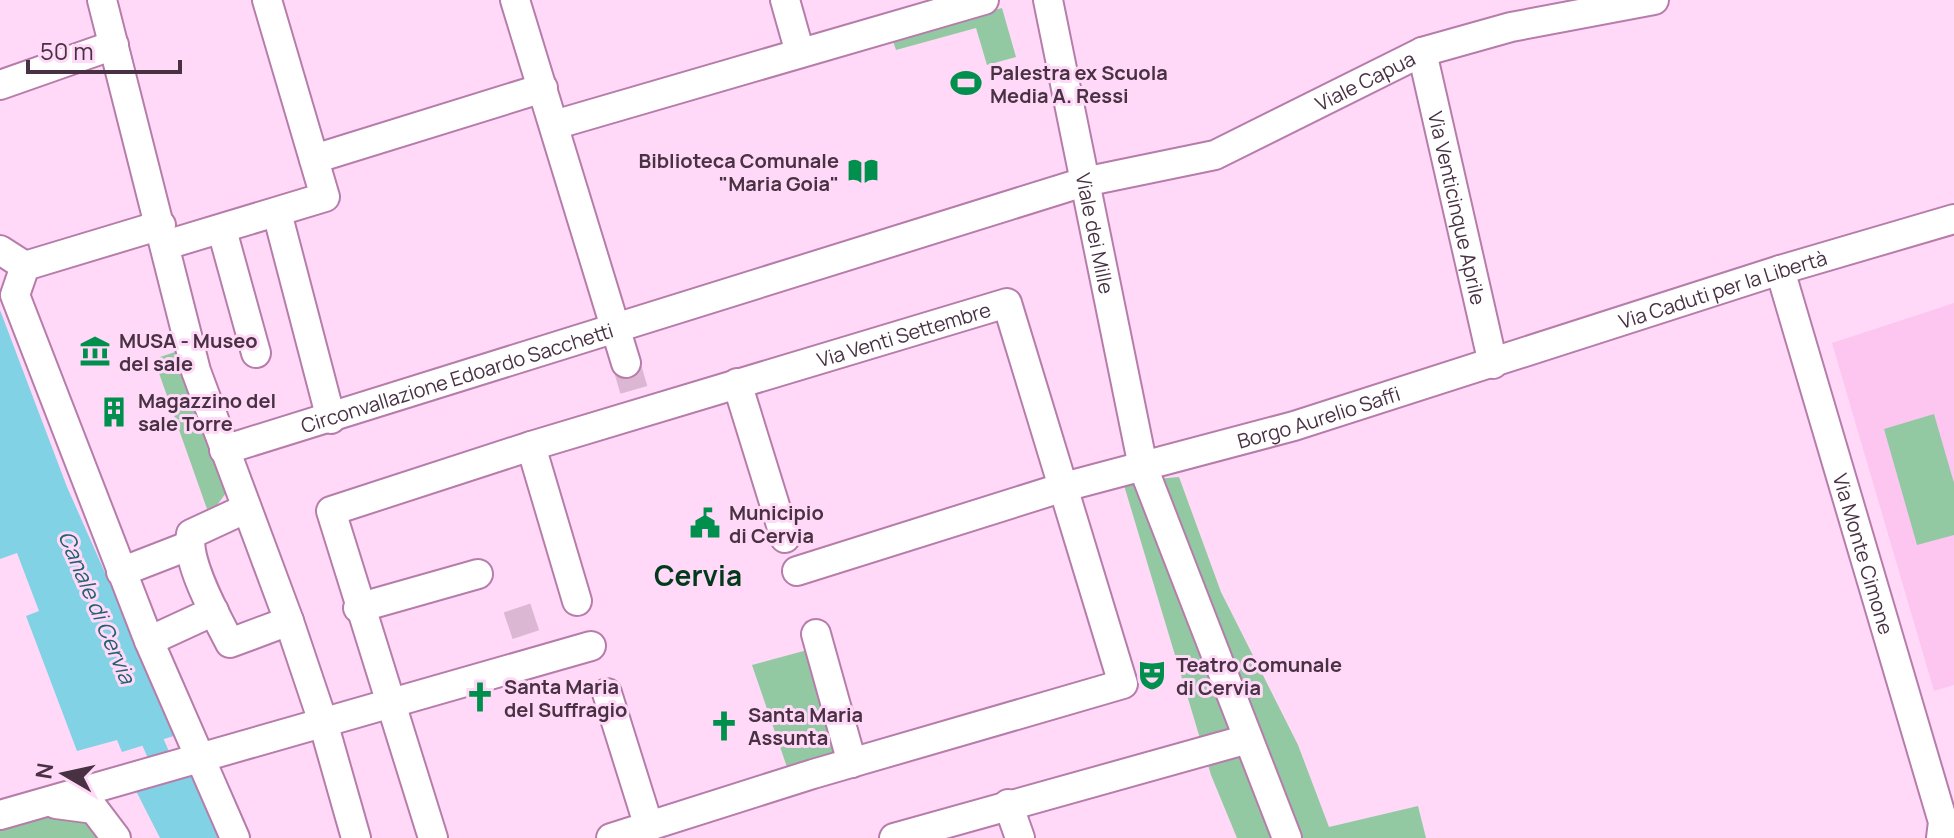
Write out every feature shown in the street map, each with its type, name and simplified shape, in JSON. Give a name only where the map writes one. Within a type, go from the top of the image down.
[{"type":"street","points":[[102,0],[196,371],[289,621],[323,722],[356,838]]},
{"type":"street","points":[[0,250],[25,266],[164,235],[222,230],[325,197],[267,0]]},
{"type":"street","points":[[515,0],[626,363]]},
{"type":"street","points":[[785,0],[800,53]]},
{"type":"street","points":[[554,125],[984,0]]},
{"type":"street","name":"Viale dei Mille","points":[[1048,0],[1143,467],[1287,838]]},
{"type":"street","name":"Viale Capua","points":[[1084,182],[1215,155],[1422,52],[1509,14],[1654,0]]},
{"type":"street","points":[[0,85],[114,45]]},
{"type":"street","name":"Via Venticinque Aprile","points":[[1422,52],[1493,364]]},
{"type":"street","points":[[314,159],[543,88]]},
{"type":"street","name":"Circonvallazione Edoardo Sacchetti","points":[[224,450],[1084,182]]},
{"type":"street","name":"Via Caduti per la Libertà","points":[[1493,364],[1780,270],[1954,219]]},
{"type":"street","points":[[280,224],[331,419]]},
{"type":"street","points":[[222,230],[256,353]]},
{"type":"street","points":[[25,266],[15,295],[121,572],[235,838]]},
{"type":"street","name":"Via Monte Cimone","points":[[1780,270],[1943,822],[1941,838]]},
{"type":"street","name":"Via Venti Settembre","points":[[433,838],[358,608],[331,511],[640,409],[1007,303],[1123,684],[852,763],[611,838]]},
{"type":"street","name":"Borgo Aurelio Saffi","points":[[797,571],[1064,487],[1294,426],[1493,364]]},
{"type":"street","points":[[737,383],[785,538]]},
{"type":"street","points":[[531,446],[577,601]]},
{"type":"street","points":[[245,509],[191,534],[188,546],[230,643],[289,621]]},
{"type":"street","points":[[121,572],[188,546]]},
{"type":"street","points":[[358,608],[478,574]]},
{"type":"street","points":[[149,641],[214,611]]},
{"type":"street","points":[[816,634],[852,763]]},
{"type":"street","points":[[0,815],[389,703],[533,656],[591,646]]},
{"type":"street","points":[[607,693],[649,827]]},
{"type":"street","points":[[894,838],[1248,739]]},
{"type":"street","points":[[40,803],[94,809],[116,838]]},
{"type":"street","points":[[1008,804],[1020,838]]},
{"type":"shaded area","points":[[1954,303],[1954,685],[1934,691],[1832,343]]},
{"type":"green space","points":[[1002,8],[1016,57],[987,65],[976,28],[896,50],[892,38]]},
{"type":"green space","points":[[178,351],[225,481],[226,493],[217,505],[207,509],[154,359]]},
{"type":"green space","points":[[1934,414],[1954,483],[1954,535],[1917,545],[1884,429]]},
{"type":"green space","points":[[1179,477],[1221,592],[1298,745],[1329,827],[1418,806],[1426,838],[1237,838],[1211,775],[1123,482]]},
{"type":"green space","points":[[811,649],[844,757],[789,773],[752,665]]},
{"type":"green space","points":[[94,809],[110,838],[0,838],[0,822]]},
{"type":"water","points":[[0,310],[67,487],[177,735],[122,752],[117,740],[77,751],[26,616],[39,611],[17,553],[0,559]]},
{"type":"water","points":[[197,767],[223,838],[160,838],[133,785]]},
{"type":"waterway","name":"Canale di Cervia","points":[[141,715],[195,838]]},
{"type":"tunnel","points":[[626,363],[638,404]]},
{"type":"tunnel","points":[[517,608],[531,650]]},
{"type":"place","name":"Palestra ex Scuola Media A. Ressi","points":[[966,83]]},
{"type":"place","name":"Biblioteca Comunale \"Maria Goia\"","points":[[863,171]]},
{"type":"place","name":"MUSA - Museo del sale","points":[[95,351]]},
{"type":"place","name":"Magazzino del sale Torre","points":[[114,412]]},
{"type":"place","name":"Municipio di Cervia","points":[[705,523]]},
{"type":"place","name":"Teatro Comunale di Cervia","points":[[1152,675]]},
{"type":"place","name":"Santa Maria del Suffragio","points":[[480,697]]},
{"type":"place","name":"Santa Maria Assunta","points":[[724,726]]},
{"type":"district","name":"Cervia","points":[[698,575]]}]
